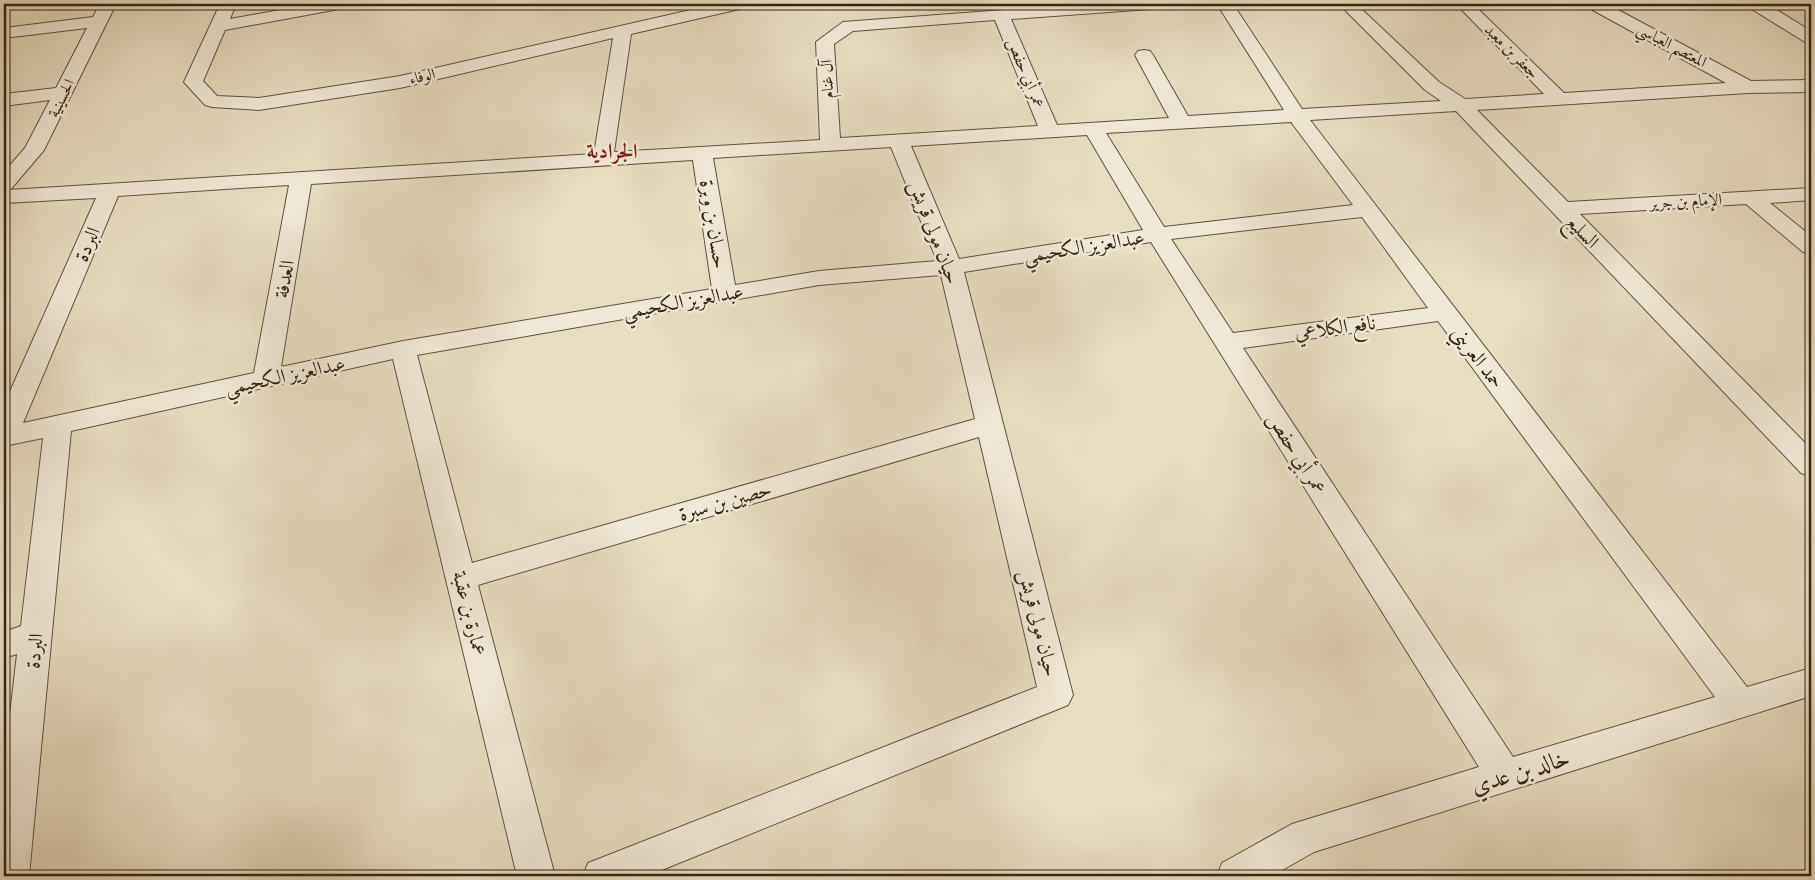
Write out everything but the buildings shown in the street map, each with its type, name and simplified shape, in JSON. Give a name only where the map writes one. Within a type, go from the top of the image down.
[{"type":"street","name":"الحسينية","points":[[4,185],[34,150],[108,4]]},
{"type":"street","name":"الوفاء","points":[[228,4],[193,82],[212,101],[258,104],[400,82],[738,4]]},
{"type":"street","points":[[218,26],[339,4]]},
{"type":"street","name":"آل غنام","points":[[830,146],[825,42],[849,26],[1150,4]]},
{"type":"street","name":"حمد العريني","points":[[1226,4],[1297,116],[1740,704]]},
{"type":"street","name":"السليع","points":[[1348,4],[1432,86],[1461,105],[1811,466]]},
{"type":"street","name":"جعفر بن معبد","points":[[1464,4],[1559,99]]},
{"type":"street","name":"المعتصم العباسي","points":[[1595,4],[1748,86]]},
{"type":"street","points":[[1756,4],[1811,38]]},
{"type":"street","name":"عمر أبي حفص","points":[[1001,15],[1050,132]]},
{"type":"street","points":[[4,33],[100,21]]},
{"type":"street","points":[[603,160],[623,30]]},
{"type":"street","points":[[1144,55],[1182,123]]},
{"type":"street","points":[[4,198],[1748,86],[1811,86]]},
{"type":"street","points":[[4,100],[63,93]]},
{"type":"street","name":"عمر أبي حفص","points":[[1094,129],[1225,342],[1504,775]]},
{"type":"street","name":"حيان مولى قريش","points":[[602,876],[1056,694],[951,267],[899,141]]},
{"type":"street","name":"حسان بن وبرة","points":[[702,154],[725,294]]},
{"type":"street","name":"العدفة","points":[[266,379],[301,179]]},
{"type":"street","name":"البردة","points":[[4,436],[110,191]]},
{"type":"street","name":"الإمام بن جرير","points":[[1562,208],[1811,194]]},
{"type":"street","points":[[1750,197],[1811,246]]},
{"type":"street","name":"عبدالعزيز الكحيمي","points":[[4,436],[403,349],[819,278],[951,267],[1157,234],[1369,210]]},
{"type":"street","name":"نافع الكلاعي","points":[[1225,342],[1445,313]]},
{"type":"street","name":"عمارة بن عقبة","points":[[403,349],[536,876]]},
{"type":"street","name":"حصين بن سبرة","points":[[461,578],[990,424]]},
{"type":"street","name":"البردة","points":[[10,876],[58,425]]},
{"type":"street","points":[[4,646],[36,634]]},
{"type":"street","name":"خالد بن عدي","points":[[1236,876],[1305,837],[1811,682]]},
{"type":"district","name":"الجرادية","points":[[612,150]]}]
